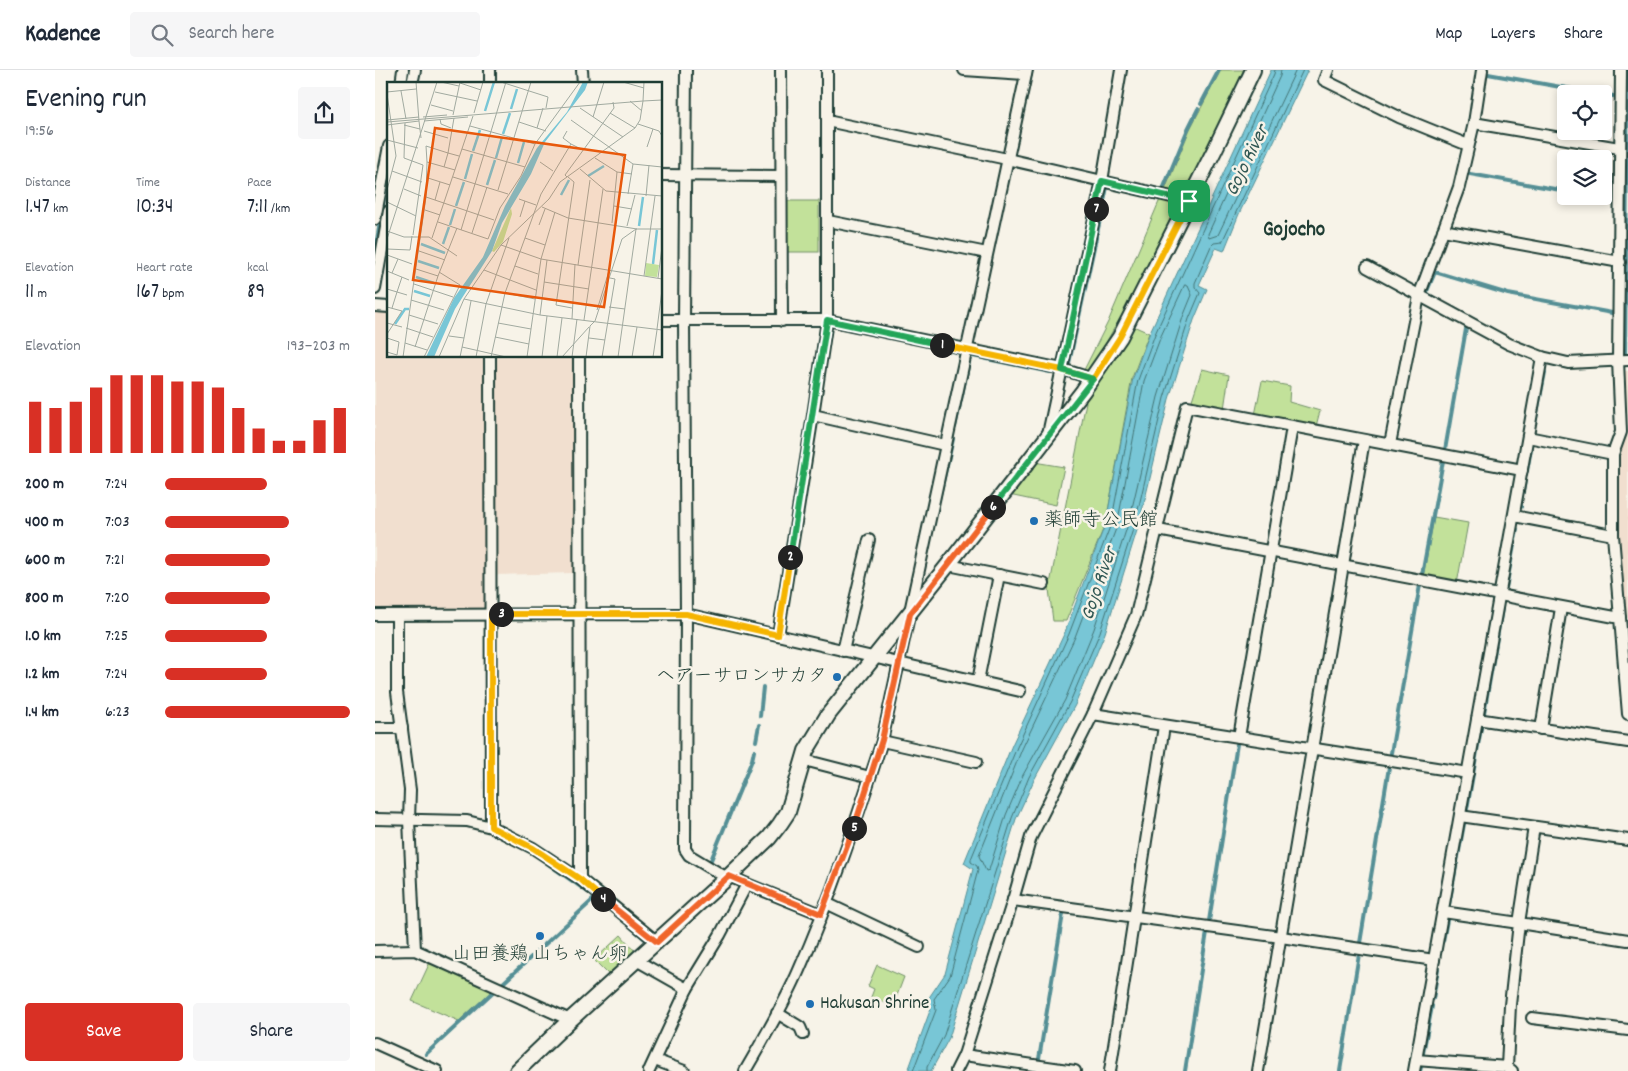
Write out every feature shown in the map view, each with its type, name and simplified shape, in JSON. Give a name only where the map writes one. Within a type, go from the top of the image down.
[{"type":"main road","points":[[517,1071],[570,1020],[728,877],[769,838],[780,824],[788,812],[804,760],[814,736],[828,715],[949,565],[1093,379],[1120,337],[1253,70]]},
{"type":"street","points":[[686,70],[684,320],[685,849],[689,855],[728,877],[821,914]]},
{"type":"street","points":[[781,70],[781,321]]},
{"type":"street","points":[[778,635],[827,320],[827,70]]},
{"type":"street","points":[[745,1071],[799,970],[858,816],[882,740],[910,614],[1027,72],[964,70]]},
{"type":"street","points":[[1048,436],[1102,181],[1121,70]]},
{"type":"street","points":[[1328,70],[1324,80],[1399,117],[1468,145]]},
{"type":"street","points":[[1390,444],[1419,296],[1459,187],[1474,123],[1482,70]]},
{"type":"street","points":[[1621,70],[1619,148],[1623,360],[1621,432],[1613,454],[1613,535],[1628,714]]},
{"type":"street","points":[[827,121],[1007,159],[1189,201]]},
{"type":"street","points":[[1474,123],[1619,148]]},
{"type":"street","points":[[375,218],[387,156]]},
{"type":"street","points":[[663,175],[781,176]]},
{"type":"street","points":[[375,289],[387,221]]},
{"type":"street","points":[[827,221],[987,253]]},
{"type":"street","points":[[1443,230],[1620,262]]},
{"type":"street","points":[[1367,267],[1509,344],[1542,357],[1568,363],[1623,360]]},
{"type":"street","points":[[663,320],[827,320],[1062,370],[1093,379]]},
{"type":"street","points":[[1413,1071],[1542,357]]},
{"type":"street","points":[[490,358],[491,827]]},
{"type":"street","points":[[579,358],[580,879]]},
{"type":"street","points":[[956,1071],[964,1056],[1031,837],[1093,714],[1136,615],[1187,406],[1521,470]]},
{"type":"street","points":[[813,415],[945,445]]},
{"type":"street","points":[[1239,737],[1291,427]]},
{"type":"street","points":[[1528,437],[1613,454]]},
{"type":"street","points":[[1258,1071],[1364,440]]},
{"type":"street","points":[[1514,516],[1613,535]]},
{"type":"street","points":[[1158,530],[1620,618]]},
{"type":"street","points":[[843,651],[869,540]]},
{"type":"street","points":[[949,565],[1044,584]]},
{"type":"street","points":[[978,681],[999,575]]},
{"type":"street","points":[[1541,729],[1561,608]]},
{"type":"street","points":[[375,615],[686,614],[1020,691]]},
{"type":"street","points":[[397,615],[397,692],[410,790],[409,820],[415,950]]},
{"type":"street","points":[[1093,714],[1468,773]]},
{"type":"street","points":[[1477,719],[1628,742]]},
{"type":"street","points":[[1110,1071],[1164,726]]},
{"type":"street","points":[[375,728],[402,728]]},
{"type":"street","points":[[882,740],[976,762]]},
{"type":"street","points":[[804,760],[870,777]]},
{"type":"street","points":[[1460,816],[1628,840]]},
{"type":"street","points":[[375,819],[467,821],[491,827],[533,848],[580,879],[657,942]]},
{"type":"street","points":[[1416,1060],[1510,1069],[1510,1005],[1519,923],[1534,827]]},
{"type":"street","points":[[649,1071],[687,989],[720,935],[747,884]]},
{"type":"street","points":[[1013,900],[1434,960]]},
{"type":"street","points":[[826,903],[919,947]]},
{"type":"street","points":[[1443,912],[1628,940]]},
{"type":"street","points":[[375,951],[415,950],[570,1020]]},
{"type":"street","points":[[636,960],[687,989]]},
{"type":"street","points":[[777,1013],[800,1027],[803,1034]]},
{"type":"street","points":[[1532,1018],[1628,1030]]},
{"type":"street","points":[[375,1043],[437,1071]]},
{"type":"street","points":[[964,1056],[1075,1071]]},
{"type":"street","points":[[655,1060],[684,1071]]},
{"type":"shaded area","points":[[375,310],[387,311],[387,358],[486,358],[487,606],[483,610],[375,610]]},
{"type":"shaded area","points":[[495,358],[575,358],[575,573],[495,575]]},
{"type":"shaded area","points":[[1624,371],[1628,371],[1628,618],[1626,618],[1619,596],[1616,550],[1617,452],[1623,431]]},
{"type":"green space","points":[[1221,70],[1245,70],[1187,192],[1183,194],[1165,190],[1190,129]]},
{"type":"green space","points":[[1161,197],[1179,201],[1181,206],[1147,271],[1089,372],[1083,372],[1108,322]]},
{"type":"green space","points":[[785,201],[819,201],[819,252],[785,252]]},
{"type":"green space","points":[[1131,325],[1149,333],[1132,378],[1106,522],[1066,621],[1053,621],[1049,589],[1087,397]]},
{"type":"green space","points":[[1202,369],[1229,375],[1224,409],[1191,403]]},
{"type":"green space","points":[[1262,381],[1290,386],[1289,402],[1320,411],[1316,426],[1255,415]]},
{"type":"green space","points":[[1034,462],[1064,467],[1056,505],[1009,495]]},
{"type":"green space","points":[[1434,517],[1468,523],[1457,584],[1423,577]]},
{"type":"green space","points":[[621,935],[635,951],[609,975],[594,960]]},
{"type":"green space","points":[[431,960],[494,989],[459,1021],[412,1001]]},
{"type":"green space","points":[[877,965],[904,977],[893,1006],[871,997],[874,989],[868,986]]},
{"type":"water","name":"Gojo River","points":[[1271,70],[1308,70],[1239,214],[1224,251],[1216,248],[1199,285],[1207,289],[1194,320],[1169,399],[1139,524],[1105,633],[1075,705],[1034,780],[1016,819],[949,1038],[931,1071],[908,1071],[931,1008],[928,999],[945,974],[973,869],[964,863],[1012,745],[1065,632],[1106,522],[1133,378],[1150,332]]},
{"type":"waterway","points":[[1201,104],[1219,70]]},
{"type":"waterway","points":[[1625,354],[1628,70]]},
{"type":"waterway","points":[[1488,74],[1557,86]]},
{"type":"waterway","points":[[1164,187],[1198,109]]},
{"type":"waterway","points":[[1470,174],[1557,189]]},
{"type":"waterway","points":[[375,251],[387,183]]},
{"type":"waterway","points":[[1069,363],[1107,187],[1110,186]]},
{"type":"waterway","points":[[1428,295],[1427,291],[1435,272],[1508,294],[1612,313]]},
{"type":"waterway","points":[[1445,450],[1466,329]]},
{"type":"waterway","points":[[955,427],[970,357],[973,356],[1050,372]]},
{"type":"waterway","points":[[1535,423],[1545,372]]},
{"type":"waterway","points":[[939,499],[953,439]]},
{"type":"waterway","points":[[1527,471],[1531,449]]},
{"type":"waterway","points":[[1422,575],[1443,461]]},
{"type":"waterway","points":[[1523,492],[1525,481]]},
{"type":"waterway","points":[[1521,502],[1521,507]]},
{"type":"waterway","points":[[1506,588],[1517,529]]},
{"type":"waterway","points":[[1391,753],[1420,585]]},
{"type":"waterway","points":[[1484,713],[1502,609]]},
{"type":"waterway","points":[[760,716],[763,687]]},
{"type":"waterway","points":[[756,741],[759,725]]},
{"type":"waterway","points":[[1467,809],[1481,728]]},
{"type":"waterway","points":[[1209,921],[1237,744]]},
{"type":"waterway","points":[[711,860],[754,751]]},
{"type":"waterway","points":[[1360,943],[1389,767]]},
{"type":"waterway","points":[[1449,905],[1464,824]]},
{"type":"waterway","points":[[547,863],[588,892]]},
{"type":"waterway","points":[[502,984],[596,897]]},
{"type":"waterway","points":[[1039,1059],[1063,914]]},
{"type":"waterway","points":[[1443,941],[1447,920]]},
{"type":"waterway","points":[[632,928],[646,940]]},
{"type":"waterway","points":[[1185,1071],[1207,932]]},
{"type":"waterway","points":[[1340,1071],[1359,954]]},
{"type":"waterway","points":[[1433,999],[1438,969]]},
{"type":"waterway","points":[[426,1054],[495,990]]},
{"type":"waterway","points":[[1423,1053],[1432,1006]]},
{"type":"waterway","points":[[1420,1071],[1421,1067]]},
{"type":"place","name":"薬師寺公民館","points":[[1034,521]]},
{"type":"place","name":"ヘアーサロンサカタ","points":[[837,677]]},
{"type":"place","name":"山田養鶏 山ちゃん卵","points":[[540,936]]},
{"type":"place","name":"Hakusan Shrine","points":[[810,1004]]},
{"type":"district","name":"Gojocho","points":[[1294,231]]},
{"type":"route","points":[[1189,201],[1102,181],[1062,370],[1093,379],[910,614],[882,740],[858,816],[821,914],[729,876],[657,942],[580,879],[533,848],[491,827],[491,614],[686,614],[778,635],[827,320],[1062,370],[1093,379],[1120,337],[1189,201]]}]
